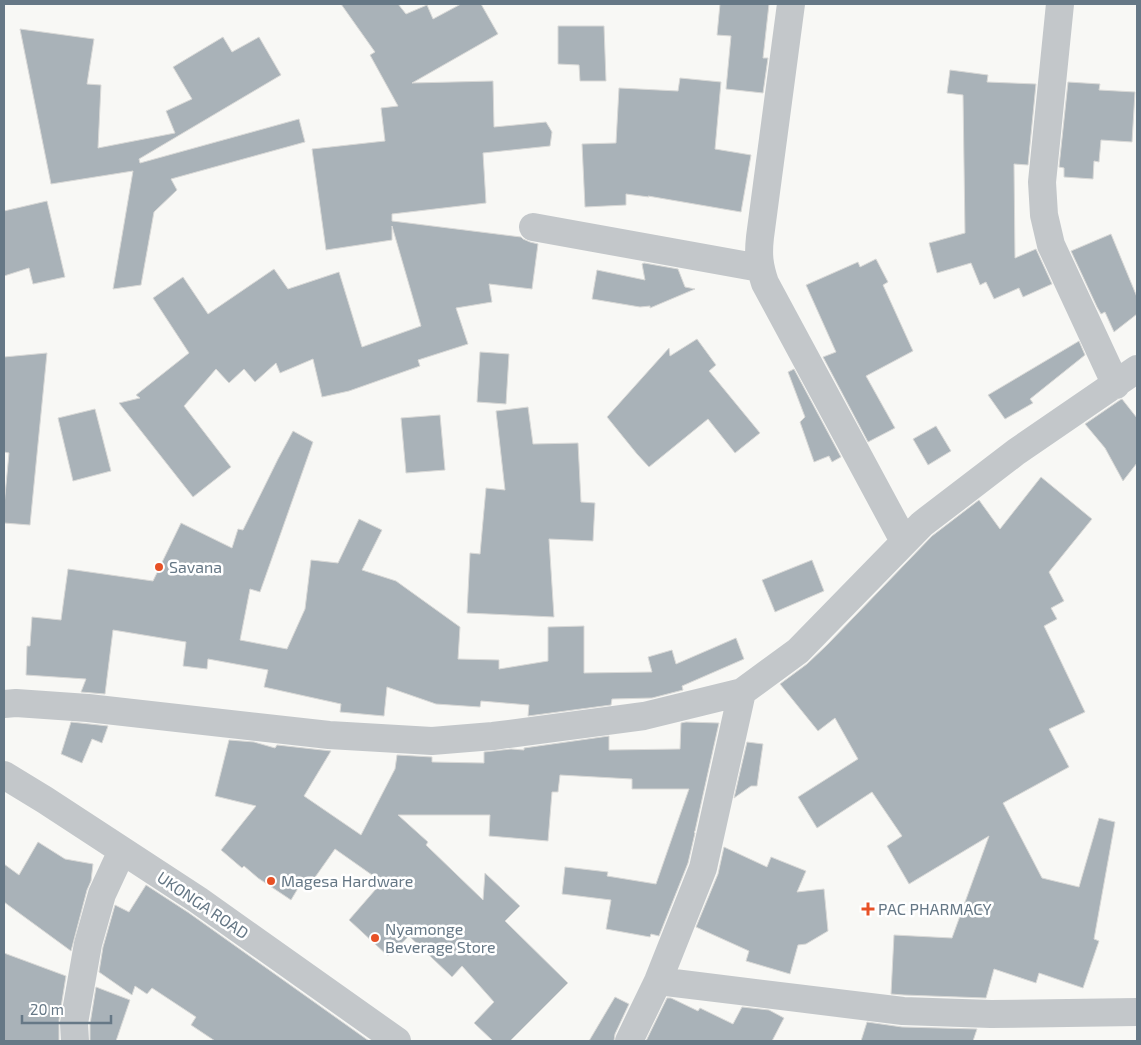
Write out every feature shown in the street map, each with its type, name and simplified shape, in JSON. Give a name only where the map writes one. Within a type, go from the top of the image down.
[{"type":"street","points":[[791,4],[760,236],[758,255],[760,268],[765,283],[904,541]]},
{"type":"street","points":[[4,704],[16,703],[88,708],[330,735],[432,741],[492,736],[644,716],[742,692],[798,651],[922,524],[1016,452],[1127,377],[1051,245],[1044,215],[1042,182],[1060,4]]},
{"type":"street","points":[[533,227],[760,268]]},
{"type":"street","points":[[630,1041],[658,981],[703,868],[742,692]]},
{"type":"street","name":"UKONGA ROAD","points":[[4,775],[198,900],[397,1041]]},
{"type":"street","points":[[75,1041],[74,1023],[88,944],[102,894],[122,851]]},
{"type":"street","points":[[658,981],[903,1011],[991,1014],[1137,1012]]},
{"type":"building","points":[[341,4],[398,4],[406,14],[427,5],[433,19],[461,4],[481,4],[498,34],[412,83],[493,81],[494,127],[546,122],[552,132],[550,146],[483,153],[486,203],[392,214],[392,221],[521,237],[538,244],[532,289],[489,284],[492,302],[456,308],[468,344],[418,360],[420,366],[349,391],[322,397],[313,359],[280,373],[276,363],[255,382],[244,369],[229,383],[216,369],[184,406],[231,467],[193,497],[119,403],[140,398],[136,395],[189,353],[153,298],[183,277],[208,314],[274,269],[288,289],[339,272],[362,347],[421,326],[392,226],[392,240],[326,250],[312,149],[385,141],[381,108],[398,106],[370,55],[375,52]]},
{"type":"building","points":[[720,4],[769,4],[763,58],[768,58],[763,93],[726,89],[731,36],[717,35]]},
{"type":"building","points":[[558,26],[604,26],[606,81],[580,81],[579,65],[558,64]]},
{"type":"building","points":[[20,29],[94,39],[87,84],[101,85],[98,148],[175,133],[166,111],[192,99],[173,67],[223,37],[232,52],[259,37],[281,75],[139,159],[140,163],[299,119],[305,142],[171,179],[177,190],[154,212],[141,285],[113,289],[133,171],[51,184]]},
{"type":"building","points":[[950,70],[988,75],[987,82],[1036,84],[1028,165],[1014,164],[1015,258],[1036,249],[1052,284],[1023,297],[1019,288],[994,299],[986,282],[980,285],[971,263],[937,273],[929,243],[965,233],[963,95],[947,93]]},
{"type":"building","points":[[680,78],[721,82],[715,149],[751,155],[741,212],[626,194],[626,205],[585,207],[582,144],[616,143],[619,88],[678,91]]},
{"type":"building","points":[[1068,82],[1100,84],[1099,90],[1135,92],[1132,142],[1101,140],[1099,162],[1094,161],[1093,179],[1064,177],[1064,168],[1059,167]]},
{"type":"building","points":[[47,201],[65,277],[33,284],[29,268],[4,276],[4,211]]},
{"type":"building","points":[[1111,234],[1137,297],[1137,314],[1114,332],[1105,312],[1101,314],[1097,307],[1071,251]]},
{"type":"building","points":[[876,259],[888,282],[883,285],[913,351],[866,376],[895,428],[868,442],[823,357],[836,352],[806,285],[858,262],[860,267]]},
{"type":"building","points":[[642,264],[678,269],[685,287],[695,289],[650,308],[650,306],[640,307],[592,299],[597,270],[645,280]]},
{"type":"building","points":[[697,339],[716,365],[709,371],[760,433],[735,453],[708,419],[649,467],[607,417],[669,348],[670,356]]},
{"type":"building","points":[[1079,341],[1085,355],[1030,399],[1033,403],[1005,419],[988,395]]},
{"type":"building","points":[[480,352],[509,354],[506,404],[477,402]]},
{"type":"building","points":[[47,353],[30,525],[4,523],[9,453],[4,452],[4,357]]},
{"type":"building","points":[[794,369],[841,457],[832,462],[829,456],[814,462],[800,422],[805,417],[788,372]]},
{"type":"building","points":[[1122,399],[1137,418],[1137,463],[1123,481],[1105,448],[1085,424]]},
{"type":"building","points":[[528,407],[533,444],[578,443],[581,502],[595,503],[593,541],[549,539],[554,617],[467,613],[470,553],[480,554],[486,488],[505,490],[496,411]]},
{"type":"building","points":[[95,409],[111,471],[73,481],[58,418]]},
{"type":"building","points":[[440,415],[445,470],[406,473],[401,418]]},
{"type":"building","points":[[936,426],[951,451],[928,465],[913,439]]},
{"type":"building","points":[[293,431],[313,442],[260,592],[250,589],[240,640],[287,649],[305,609],[311,560],[338,563],[359,519],[382,530],[362,570],[396,581],[460,627],[458,659],[499,660],[499,669],[548,661],[548,627],[584,626],[584,673],[652,672],[648,657],[672,650],[676,664],[736,638],[744,659],[682,686],[683,690],[652,698],[612,699],[611,705],[528,716],[529,705],[481,701],[480,707],[436,704],[387,687],[384,716],[340,712],[341,704],[264,687],[268,670],[208,659],[207,669],[183,666],[186,642],[113,630],[105,694],[81,692],[86,679],[26,675],[27,646],[30,646],[32,617],[61,620],[68,569],[153,581],[181,523],[232,548],[238,529],[243,530]]},
{"type":"building","points":[[1041,477],[1092,519],[1049,572],[1064,601],[1051,608],[1057,619],[1044,626],[1085,712],[1049,729],[1069,767],[1003,803],[1042,878],[1079,887],[1099,818],[1115,822],[1094,939],[1099,941],[1083,988],[1039,973],[1036,983],[994,969],[986,998],[891,994],[894,935],[952,938],[989,836],[909,884],[887,846],[902,836],[872,792],[817,828],[798,797],[858,759],[835,718],[818,731],[780,684],[807,664],[827,645],[932,536],[979,500],[1000,529]]},
{"type":"building","points":[[812,560],[824,591],[775,612],[762,580]]},
{"type":"building","points":[[71,722],[108,726],[102,743],[92,739],[82,763],[61,754]]},
{"type":"building","points":[[681,723],[719,723],[688,863],[659,936],[651,934],[650,937],[606,929],[611,900],[562,894],[565,867],[608,872],[607,876],[656,884],[689,789],[632,789],[632,779],[560,775],[558,792],[552,792],[548,841],[489,836],[490,815],[398,815],[428,842],[426,845],[483,900],[485,873],[520,906],[505,921],[568,983],[510,1041],[493,1041],[474,1023],[494,1002],[462,966],[452,977],[409,936],[388,956],[349,920],[382,882],[335,849],[306,890],[300,885],[291,900],[258,878],[244,866],[242,868],[221,850],[256,806],[215,796],[229,740],[254,742],[275,748],[277,745],[331,751],[304,796],[361,835],[395,769],[397,755],[432,757],[432,762],[484,763],[484,752],[511,749],[524,750],[524,748],[609,736],[609,750],[680,749]]},
{"type":"building","points":[[747,742],[763,744],[757,786],[751,786],[734,798]]},
{"type":"building","points":[[38,842],[65,859],[93,864],[91,881],[71,951],[4,902],[4,864],[19,875]]},
{"type":"building","points":[[724,847],[767,867],[771,857],[806,871],[797,892],[824,889],[828,931],[806,944],[798,945],[790,974],[746,961],[749,951],[696,927],[718,874]]},
{"type":"building","points":[[146,885],[189,913],[369,1041],[215,1041],[191,1025],[196,1017],[152,988],[147,994],[135,986],[132,995],[99,972],[103,947],[115,905],[129,912]]},
{"type":"building","points":[[4,953],[66,976],[59,1020],[59,1041],[4,1041]]},
{"type":"building","points":[[96,987],[130,1000],[116,1041],[90,1041],[90,1024]]},
{"type":"building","points":[[615,997],[629,1004],[615,1034],[614,1041],[589,1041]]},
{"type":"building","points":[[667,998],[671,998],[698,1011],[700,1008],[733,1024],[742,1007],[769,1010],[784,1018],[772,1041],[646,1041]]},
{"type":"building","points":[[867,1022],[902,1027],[977,1029],[973,1041],[861,1041]]},
{"type":"place","name":"Savana","points":[[159,567]]},
{"type":"place","name":"Magesa Hardware","points":[[271,881]]},
{"type":"place","name":"PAC PHARMACY","points":[[868,909]]},
{"type":"place","name":"Nyamonge Beverage Store","points":[[375,938]]}]
